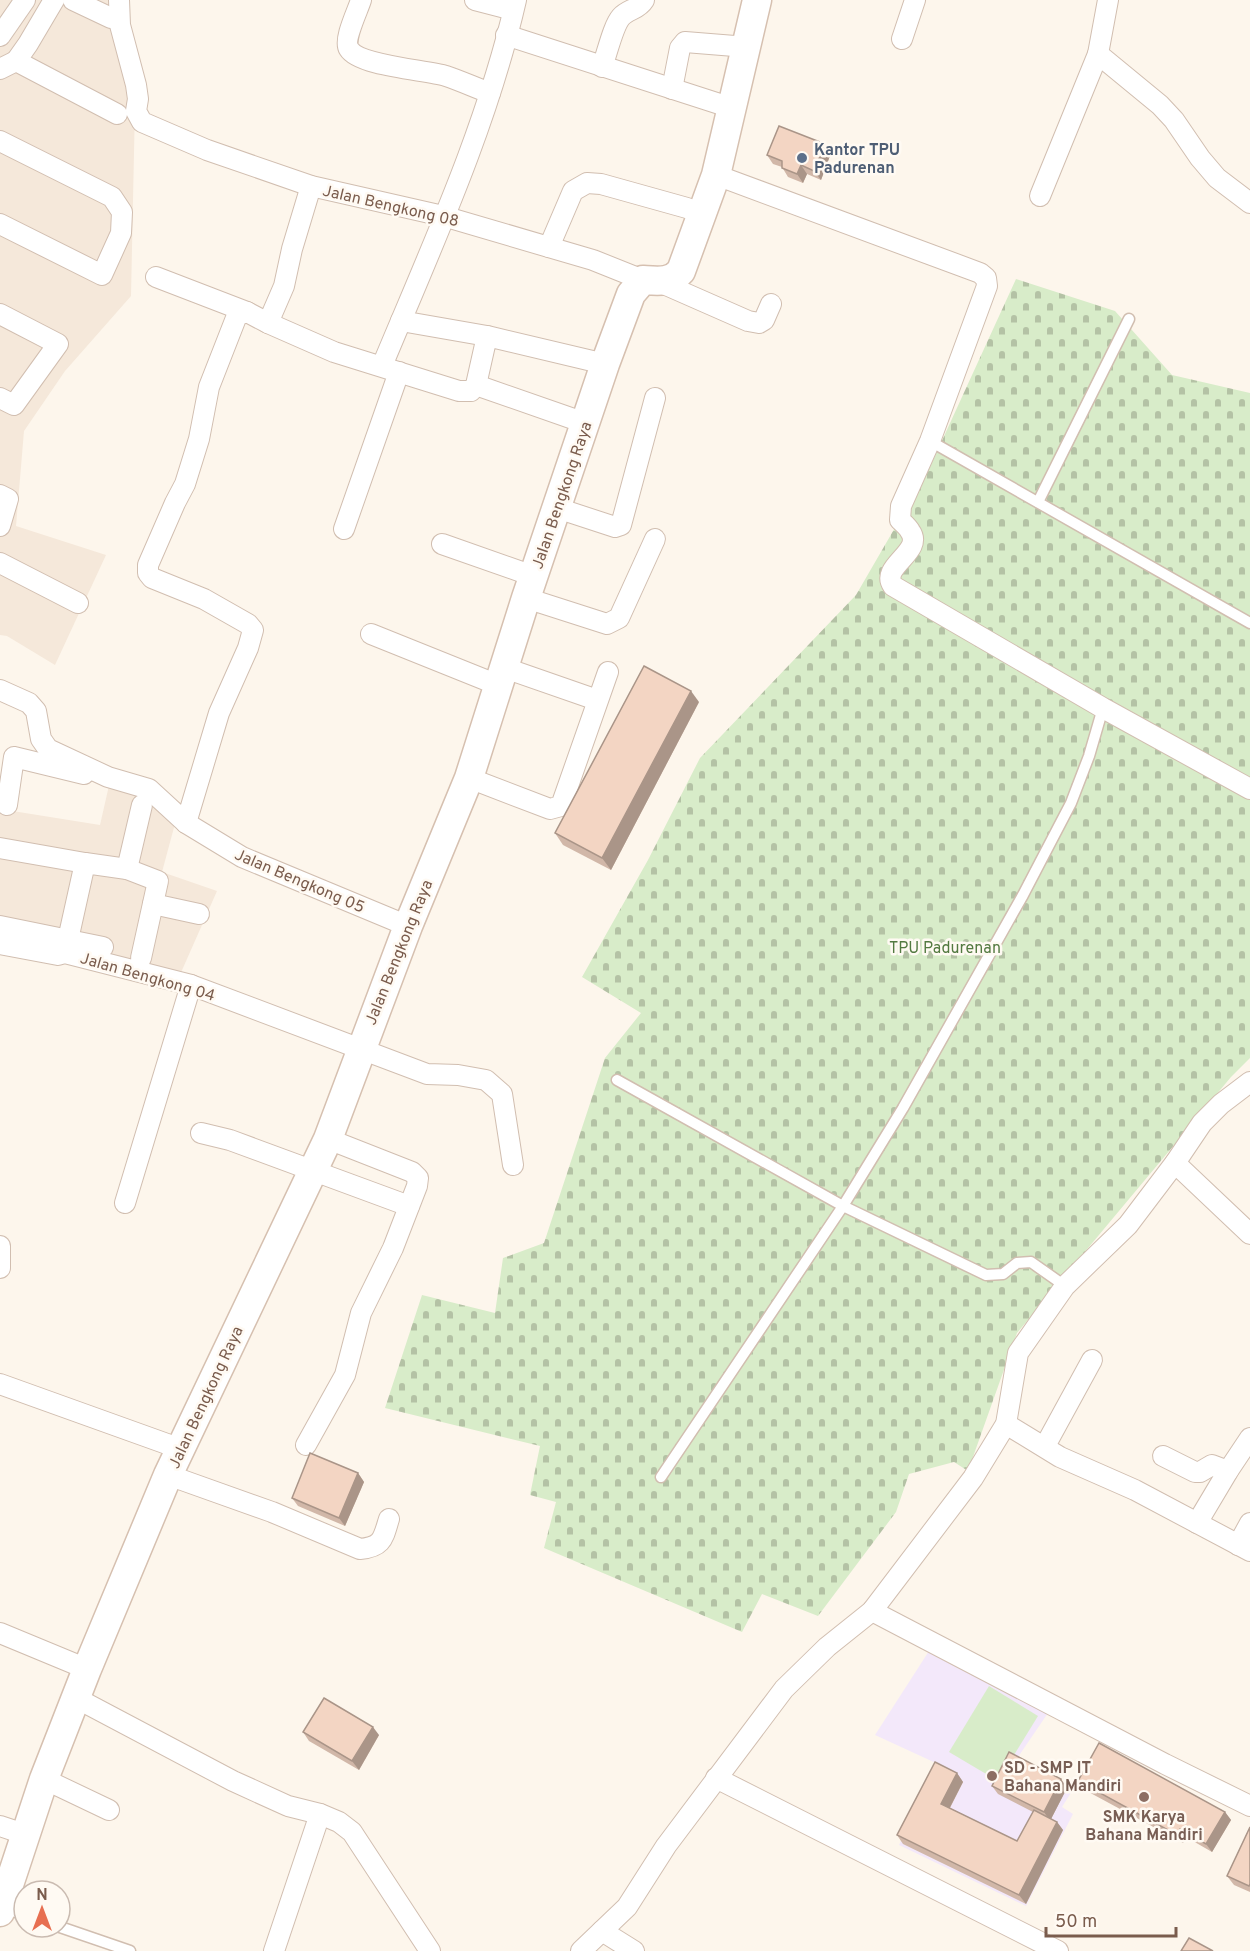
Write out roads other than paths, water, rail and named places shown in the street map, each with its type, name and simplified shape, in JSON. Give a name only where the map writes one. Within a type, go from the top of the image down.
[{"type":"street","points":[[0,36],[25,0]]},
{"type":"street","points":[[54,0],[28,44],[8,65],[117,114]]},
{"type":"street","points":[[73,0],[111,18]]},
{"type":"street","name":"Jalan Bengkong 08","points":[[119,0],[120,25],[136,85],[138,99],[136,111],[142,122],[207,150],[311,186],[443,216],[593,260],[748,321],[759,323],[764,320],[771,304]]},
{"type":"street","points":[[361,0],[346,41],[349,49],[356,56],[387,65],[445,76],[490,93]]},
{"type":"street","points":[[344,529],[391,369],[401,321],[472,146],[490,93],[514,5],[475,0]]},
{"type":"street","points":[[602,67],[619,18],[640,6],[644,0]]},
{"type":"street","points":[[650,281],[676,278],[681,271],[716,175],[757,0]]},
{"type":"street","points":[[902,39],[915,0]]},
{"type":"street","points":[[1040,196],[1098,54],[1108,0]]},
{"type":"street","points":[[506,35],[732,108]]},
{"type":"street","points":[[672,89],[681,48],[685,42],[747,48]]},
{"type":"street","points":[[1098,54],[1160,105],[1174,120],[1217,178],[1250,203]]},
{"type":"street","points":[[0,141],[112,197],[122,213],[121,233],[102,275],[0,224]]},
{"type":"street","points":[[716,175],[969,269],[986,278],[987,286],[930,441],[900,513],[900,520],[912,532],[911,547],[890,574],[893,586],[1103,708],[1250,789]]},
{"type":"street","points":[[549,247],[573,191],[587,183],[601,184],[701,214]]},
{"type":"street","points":[[268,323],[284,285],[311,186]]},
{"type":"street","points":[[156,277],[247,312],[334,352],[459,391],[471,391],[476,385],[487,336]]},
{"type":"street","name":"Jalan Bengkong Raya","points":[[9,1911],[12,1830],[44,1779],[168,1475],[328,1139],[360,1048],[469,778],[530,587],[631,294],[650,281]]},
{"type":"street","points":[[186,823],[219,713],[249,648],[253,630],[248,624],[204,599],[152,578],[148,573],[148,566],[185,484],[199,439],[209,387],[236,318],[247,312]]},
{"type":"street","points":[[0,314],[57,344],[14,405],[0,398]]},
{"type":"street","points":[[401,321],[487,336],[605,364]]},
{"type":"street","points":[[476,385],[585,423]]},
{"type":"street","points":[[557,508],[615,527],[621,525],[656,398]]},
{"type":"street","points":[[0,495],[8,499],[0,526]]},
{"type":"street","points":[[442,544],[607,624],[619,618],[656,539]]},
{"type":"street","points":[[0,562],[78,603]]},
{"type":"street","points":[[371,634],[501,677],[597,700]]},
{"type":"street","points":[[469,778],[550,809],[561,806],[608,672]]},
{"type":"street","name":"Jalan Bengkong 05","points":[[0,690],[29,703],[36,711],[41,739],[48,749],[108,777],[149,789],[186,823],[242,857],[408,926]]},
{"type":"street","points":[[7,805],[14,757],[71,772],[108,777]]},
{"type":"street","points":[[127,869],[142,805]]},
{"type":"street","points":[[0,848],[127,869],[158,881],[141,958]]},
{"type":"street","points":[[67,946],[85,863]]},
{"type":"street","points":[[153,904],[199,914]]},
{"type":"street","points":[[0,927],[67,946],[103,947]]},
{"type":"street","name":"Jalan Bengkong 04","points":[[0,944],[58,955],[67,946],[191,986],[426,1074],[458,1075],[486,1080],[502,1094],[513,1165]]},
{"type":"street","points":[[125,1203],[191,986]]},
{"type":"street","points":[[581,1951],[627,1907],[666,1846],[784,1689],[827,1647],[872,1611],[973,1478],[1006,1424],[1018,1353],[1065,1286],[1128,1225],[1202,1123],[1221,1104],[1250,1082]]},
{"type":"street","points":[[201,1133],[230,1140],[409,1206]]},
{"type":"street","points":[[306,1445],[345,1375],[361,1313],[393,1248],[418,1178],[412,1172],[328,1139]]},
{"type":"street","points":[[1175,1163],[1250,1234]]},
{"type":"street","points":[[0,1246],[0,1268]]},
{"type":"street","points":[[1045,1446],[1092,1360]]},
{"type":"street","points":[[0,1384],[181,1449]]},
{"type":"street","points":[[1006,1424],[1060,1457],[1135,1490],[1244,1548],[1250,1523]]},
{"type":"street","points":[[1197,1523],[1250,1438]]},
{"type":"street","points":[[1163,1456],[1195,1472],[1200,1472],[1212,1465],[1228,1471]]},
{"type":"street","points":[[168,1475],[272,1512],[360,1549],[374,1548],[382,1541],[389,1519]]},
{"type":"street","points":[[872,1611],[1250,1806]]},
{"type":"street","points":[[0,1633],[87,1669]]},
{"type":"street","points":[[76,1698],[233,1781],[288,1806],[320,1814],[339,1822],[352,1832],[430,1951]]},
{"type":"street","points":[[716,1778],[1058,1951]]},
{"type":"street","points":[[44,1779],[109,1810]]},
{"type":"street","points":[[274,1951],[320,1814]]},
{"type":"street","points":[[602,1931],[634,1951]]},
{"type":"lane","points":[[1038,502],[1129,319]]},
{"type":"lane","points":[[930,441],[1250,622]]},
{"type":"lane","points":[[661,1477],[843,1206],[903,1108],[1028,885],[1071,803],[1089,756],[1103,708]]},
{"type":"lane","points":[[617,1080],[843,1206],[986,1275],[1003,1274],[1017,1263],[1031,1262],[1065,1286]]},
{"type":"lane","points":[[72,1931],[130,1951]]},
{"type":"place","name":"Kantor TPU Padurenan","points":[[802,158]]},
{"type":"place","name":"SD - SMP IT Bahana Mandiri","points":[[992,1776]]},
{"type":"place","name":"SMK Karya Bahana Mandiri","points":[[1144,1797]]},
{"type":"park label","name":"TPU Padurenan","points":[[945,947]]}]
